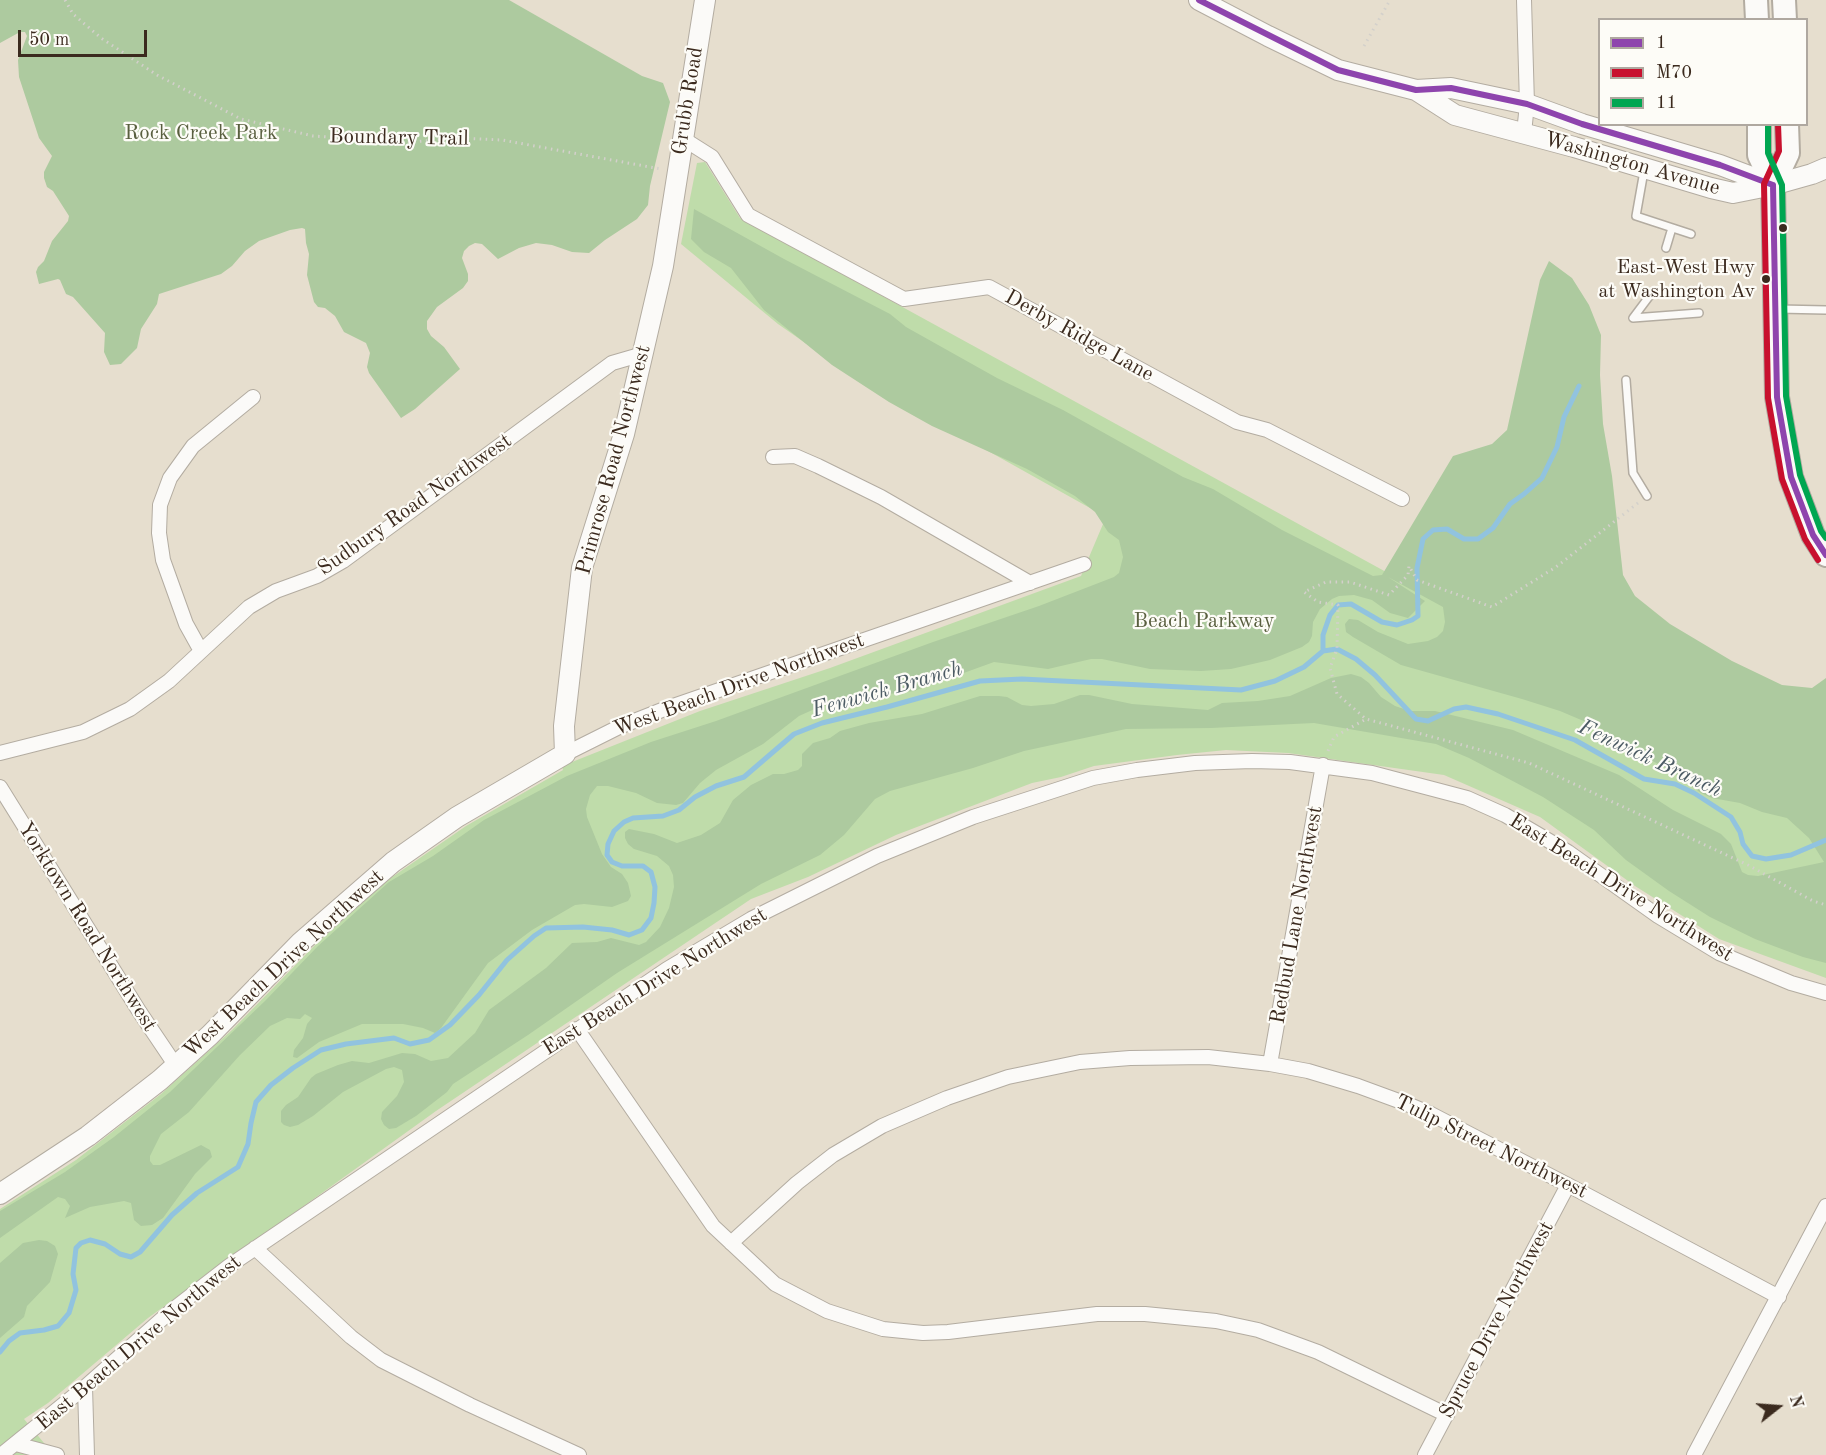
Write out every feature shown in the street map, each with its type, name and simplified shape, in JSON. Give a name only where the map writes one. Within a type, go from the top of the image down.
[{"type":"main road","points":[[1756,0],[1757,18]]},
{"type":"main road","points":[[1784,0],[1785,18]]},
{"type":"main road","points":[[1759,126],[1759,155],[1773,185],[1777,397],[1791,477],[1813,535],[1826,555]]},
{"type":"main road","points":[[1773,185],[1788,153],[1787,126]]},
{"type":"street","name":"Grubb Road","points":[[672,202],[705,0]]},
{"type":"street","name":"Washington Avenue","points":[[1199,0],[1338,70],[1416,90],[1451,88],[1527,104],[1582,124],[1719,165],[1773,185]]},
{"type":"street","points":[[1524,0],[1527,104],[1524,133]]},
{"type":"street","name":"Washington Avenue","points":[[1416,90],[1455,115],[1711,188],[1733,193],[1773,185]]},
{"type":"street","name":"Derby Ridge Lane","points":[[682,138],[712,157],[748,215],[904,300],[989,286],[1238,422],[1267,430],[1402,499]]},
{"type":"street","points":[[1773,185],[1826,168]]},
{"type":"street","name":"Primrose Road Northwest","points":[[565,754],[564,726],[582,568],[624,434],[663,266],[672,202]]},
{"type":"street","name":"Sudbury Road Northwest","points":[[0,753],[65,738],[116,717],[158,690],[249,607],[276,591],[330,569],[612,363],[643,354]]},
{"type":"street","points":[[201,651],[186,624],[163,560],[158,526],[160,505],[170,478],[192,446],[253,397]]},
{"type":"street","points":[[773,457],[795,456],[818,466],[881,497],[1030,583]]},
{"type":"street","name":"West Beach Drive Northwest","points":[[0,1194],[88,1136],[176,1066],[226,1019],[301,942],[393,862],[473,807],[565,754],[619,728],[683,702],[1084,564]]},
{"type":"street","name":"East Beach Drive Northwest","points":[[1,1455],[85,1387],[178,1305],[255,1248],[667,969],[759,915],[877,856],[974,816],[1083,781],[1180,764],[1277,761],[1372,773],[1467,798],[1505,815],[1568,852],[1658,916],[1719,953],[1791,983],[1826,993]]},
{"type":"street","name":"Redbud Lane Northwest","points":[[1270,1064],[1323,765]]},
{"type":"street","name":"Yorktown Road Northwest","points":[[0,787],[139,1011],[176,1066]]},
{"type":"street","points":[[577,1029],[714,1226],[775,1284],[827,1311],[883,1329],[907,1333],[940,1333],[1047,1319],[1121,1313],[1216,1320],[1258,1330],[1309,1348],[1447,1415]]},
{"type":"street","name":"Tulip Street Northwest","points":[[731,1243],[811,1171],[849,1144],[919,1109],[980,1086],[1052,1067],[1130,1058],[1208,1057],[1270,1064],[1334,1078],[1431,1114],[1779,1297]]},
{"type":"street","name":"Spruce Drive Northwest","points":[[1425,1455],[1568,1185]]},
{"type":"street","points":[[1694,1455],[1826,1206]]},
{"type":"street","points":[[255,1248],[351,1337],[381,1360],[470,1405],[579,1455]]},
{"type":"street","points":[[85,1387],[87,1455]]},
{"type":"street","points":[[16,1444],[53,1452],[57,1455]]},
{"type":"lane","points":[[1645,168],[1636,216],[1691,234]]},
{"type":"lane","points":[[1666,249],[1672,228]]},
{"type":"lane","points":[[1652,294],[1633,318],[1699,313]]},
{"type":"lane","points":[[1776,309],[1826,310]]},
{"type":"lane","points":[[1626,380],[1633,473],[1647,496]]},
{"type":"path","name":"Boundary Trail","points":[[65,0],[77,18],[110,44],[157,75],[241,119],[314,136],[414,142],[455,138],[502,140],[663,170]]},
{"type":"path","points":[[1364,46],[1390,0]]},
{"type":"path","points":[[1647,496],[1557,567],[1492,607],[1417,580],[1409,566],[1408,575],[1389,595],[1350,582],[1326,582],[1304,592],[1318,602],[1338,605],[1337,649],[1330,668],[1337,694],[1366,719],[1529,763],[1748,865],[1826,906]]},
{"type":"path","points":[[1323,765],[1334,737],[1366,719]]},
{"type":"green space","name":"Rock Creek Park","points":[[0,0],[509,0],[642,76],[663,83],[670,102],[650,186],[648,205],[637,219],[589,253],[572,252],[552,245],[536,243],[519,248],[498,259],[482,244],[475,243],[469,246],[462,258],[468,281],[463,288],[437,307],[427,321],[427,329],[431,336],[444,347],[460,369],[415,409],[401,418],[369,373],[367,367],[370,353],[366,343],[344,332],[335,316],[325,308],[318,307],[314,302],[307,275],[309,254],[305,229],[302,228],[259,241],[221,274],[159,294],[157,304],[141,329],[137,348],[121,364],[110,365],[104,352],[105,333],[73,297],[66,294],[60,280],[39,284],[36,272],[38,267],[44,261],[52,241],[68,221],[69,216],[53,191],[47,187],[44,172],[52,156],[39,138],[19,77],[18,60],[27,36],[25,32],[20,32],[0,43]]},
{"type":"green space","name":"Beach Parkway","points":[[705,162],[740,218],[1826,813],[1826,978],[1719,939],[1635,886],[1540,817],[1444,775],[1288,753],[1226,750],[1094,766],[1061,777],[1032,783],[896,835],[808,877],[751,899],[436,1111],[148,1318],[48,1403],[24,1419],[54,1455],[0,1455],[0,1209],[76,1160],[161,1094],[232,1030],[317,943],[385,882],[466,826],[563,770],[562,766],[700,711],[830,668],[1081,576],[1106,517],[847,372],[778,324],[681,244],[697,163]]},
{"type":"green space","points":[[694,209],[890,314],[906,327],[997,378],[1063,410],[1183,477],[1213,489],[1282,530],[1373,576],[1382,575],[1453,456],[1492,444],[1507,430],[1540,280],[1549,261],[1572,278],[1589,305],[1601,335],[1600,375],[1603,424],[1612,476],[1623,575],[1635,596],[1670,624],[1732,661],[1782,685],[1812,688],[1826,678],[1826,963],[1755,939],[1710,917],[1626,860],[1594,830],[1543,797],[1469,758],[1436,744],[1314,723],[1126,729],[1024,751],[890,791],[875,799],[844,835],[820,855],[761,884],[617,973],[453,1084],[447,1092],[416,1116],[396,1128],[389,1129],[381,1119],[382,1112],[397,1096],[404,1082],[402,1070],[394,1067],[343,1092],[298,1125],[290,1127],[281,1122],[281,1111],[298,1097],[311,1078],[338,1065],[352,1061],[369,1063],[402,1053],[415,1054],[431,1061],[448,1058],[475,1033],[489,1010],[546,968],[572,943],[597,942],[611,938],[639,945],[646,942],[660,927],[669,908],[674,887],[673,875],[669,866],[657,856],[634,849],[628,844],[625,832],[629,829],[654,834],[677,843],[701,835],[720,823],[733,800],[751,785],[773,774],[798,770],[802,766],[802,754],[813,743],[830,738],[840,731],[869,723],[922,714],[980,696],[1007,697],[1022,705],[1031,706],[1054,704],[1080,695],[1089,695],[1132,704],[1208,710],[1222,703],[1290,696],[1331,678],[1351,674],[1361,677],[1381,697],[1395,706],[1410,711],[1435,711],[1513,730],[1619,775],[1673,810],[1721,834],[1731,844],[1742,872],[1748,875],[1758,876],[1824,862],[1809,838],[1787,818],[1701,793],[1670,770],[1635,752],[1600,728],[1560,711],[1401,665],[1353,637],[1346,632],[1345,624],[1349,619],[1358,620],[1378,632],[1408,644],[1428,641],[1443,631],[1445,622],[1443,607],[1388,577],[1425,601],[1408,618],[1390,613],[1372,600],[1354,595],[1339,596],[1320,609],[1313,622],[1309,642],[1270,660],[1231,669],[1201,671],[1150,669],[1102,659],[1091,659],[1048,669],[994,662],[914,691],[855,698],[819,707],[799,716],[763,744],[716,770],[700,783],[683,803],[676,805],[657,803],[636,793],[608,786],[597,786],[590,795],[586,809],[587,817],[602,854],[611,867],[622,874],[628,883],[631,896],[628,901],[612,907],[575,905],[532,930],[488,963],[435,1033],[403,1024],[362,1024],[319,1042],[297,1058],[293,1057],[294,1050],[303,1038],[307,1024],[312,1018],[305,1014],[300,1019],[287,1018],[270,1026],[240,1055],[189,1112],[161,1134],[150,1156],[153,1165],[160,1165],[201,1145],[210,1150],[212,1157],[195,1174],[163,1218],[152,1225],[141,1226],[134,1220],[131,1203],[124,1201],[90,1207],[65,1218],[70,1206],[65,1199],[58,1197],[0,1238],[0,1211],[65,1172],[114,1137],[170,1092],[265,1001],[318,946],[389,882],[433,856],[484,820],[567,776],[651,742],[1039,606],[1119,573],[1123,557],[1119,540],[1108,532],[1095,512],[1075,496],[1027,469],[932,426],[889,402],[832,365],[764,310],[731,268],[704,252],[691,239]]},
{"type":"green space","points":[[47,1241],[55,1246],[58,1254],[50,1282],[27,1306],[24,1317],[0,1338],[0,1263],[23,1243]]},
{"type":"waterway","points":[[1323,651],[1323,635],[1330,615],[1338,605],[1351,604],[1382,622],[1397,625],[1418,616],[1417,568],[1423,539],[1433,530],[1447,529],[1464,539],[1478,539],[1493,528],[1510,504],[1542,478],[1557,447],[1564,417],[1579,386]]},
{"type":"waterway","name":"Fenwick Branch","points":[[0,1352],[20,1333],[58,1326],[69,1313],[76,1290],[73,1274],[76,1248],[81,1243],[90,1240],[105,1244],[120,1254],[131,1257],[140,1252],[172,1215],[197,1193],[238,1167],[248,1144],[256,1102],[271,1085],[293,1068],[321,1050],[346,1044],[394,1038],[410,1044],[429,1040],[450,1025],[479,995],[507,960],[546,928],[583,927],[612,930],[629,935],[642,930],[651,918],[654,903],[655,887],[651,872],[643,866],[622,866],[612,862],[607,855],[608,844],[614,831],[633,818],[663,816],[679,810],[695,797],[716,786],[744,777],[794,734],[822,723],[980,681],[1022,679],[1241,690],[1275,681],[1304,667],[1323,651],[1337,649],[1356,659],[1375,675],[1416,719],[1428,721],[1454,709],[1466,707],[1498,714],[1575,740],[1644,779],[1675,784],[1694,793],[1731,817],[1740,832],[1743,844],[1752,856],[1766,859],[1791,855],[1826,840]]},
{"type":"transit line","name":"1","points":[[1199,0],[1338,70],[1416,90],[1451,88],[1527,104],[1582,124],[1720,165],[1773,185]]},
{"type":"transit line","name":"11","points":[[1768,126],[1768,153],[1782,185],[1786,396],[1800,475],[1821,531],[1826,538]]},
{"type":"transit line","name":"M70","points":[[1778,126],[1779,151],[1764,184],[1768,398],[1782,479],[1805,539],[1818,560]]},
{"type":"transit line","name":"1","points":[[1773,185],[1777,397],[1791,477],[1813,535],[1826,555]]},
{"type":"place","name":"East-West Hwy at Washington Av","points":[[1766,279]]}]
